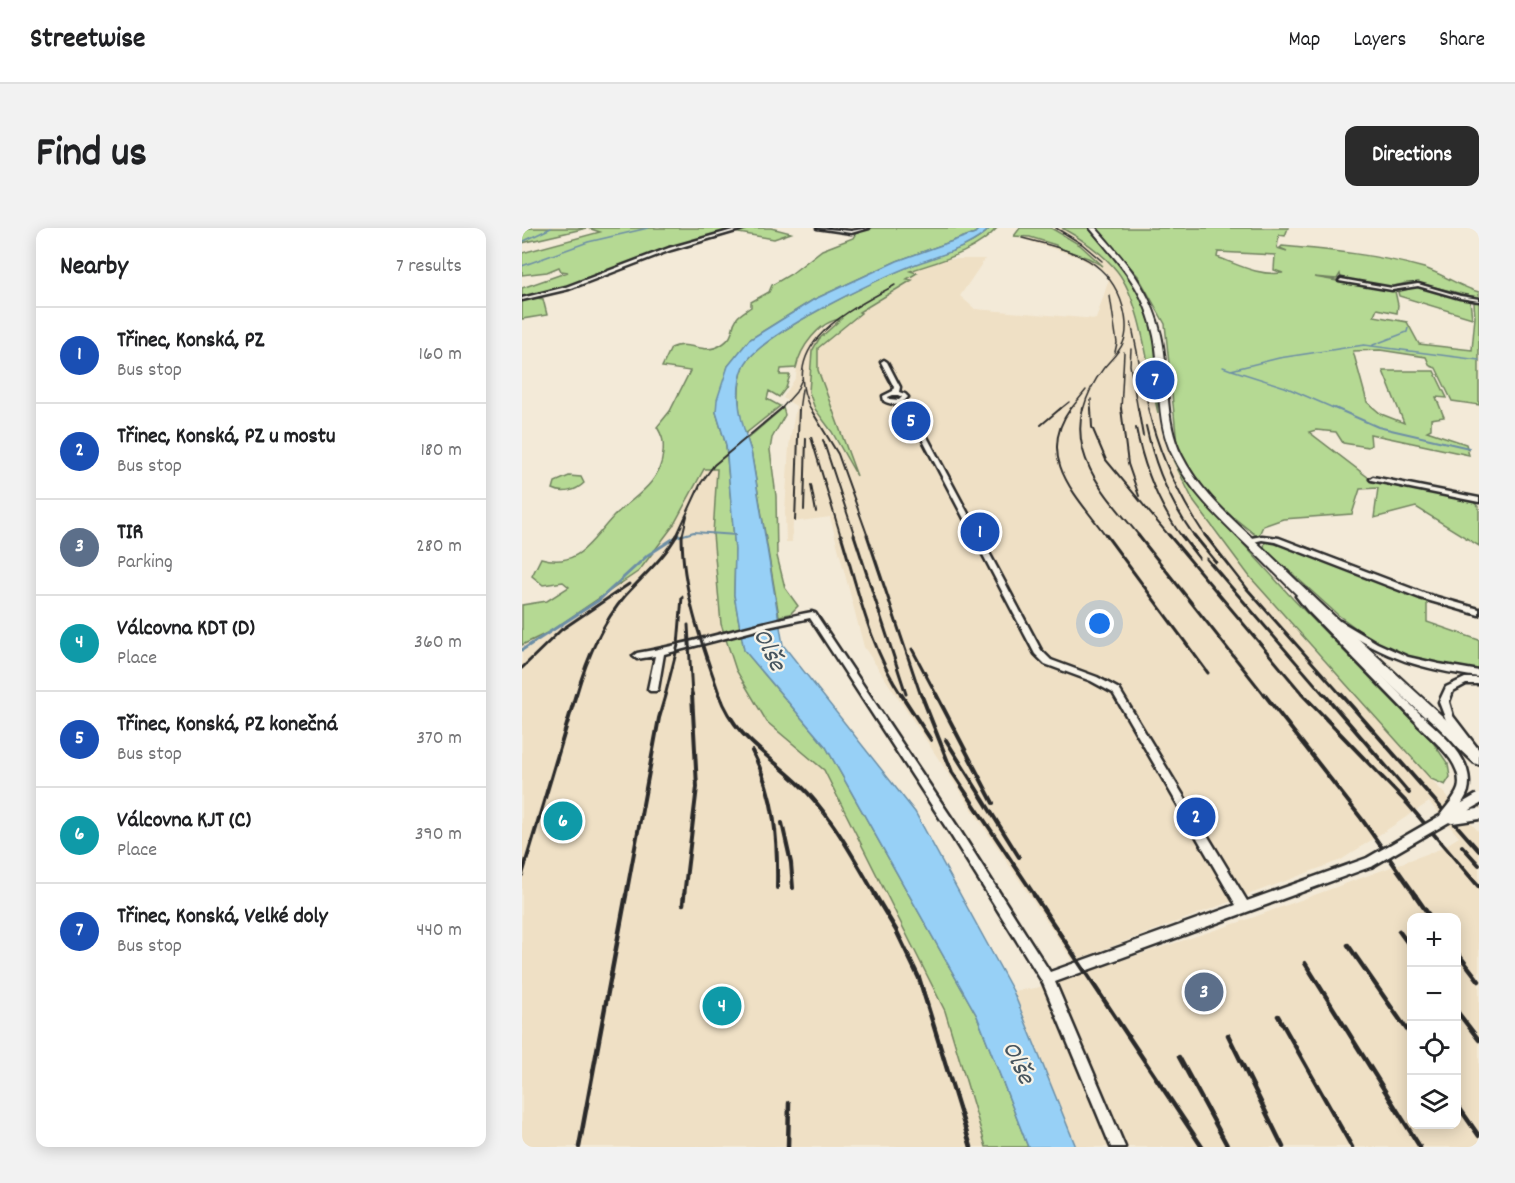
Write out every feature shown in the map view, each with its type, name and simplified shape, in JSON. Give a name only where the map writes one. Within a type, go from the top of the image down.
[{"type":"main road","points":[[1093,228],[1129,269],[1140,286],[1152,314],[1158,336],[1169,432],[1176,454],[1202,494],[1288,580],[1479,758]]},
{"type":"street","points":[[522,299],[559,291],[670,249],[744,228]]},
{"type":"street","points":[[819,228],[851,232],[867,228]]},
{"type":"street","points":[[1341,280],[1392,289],[1418,285],[1479,300]]},
{"type":"street","points":[[884,362],[897,387],[898,397],[908,407],[921,429],[1038,652],[1048,662],[1094,679],[1116,691],[1244,907]]},
{"type":"street","points":[[1373,479],[1479,500]]},
{"type":"street","points":[[1249,541],[1262,538],[1276,540],[1423,596],[1479,612]]},
{"type":"street","points":[[1288,580],[1310,608],[1448,748],[1459,764],[1464,777],[1464,789],[1444,819]]},
{"type":"street","points":[[1326,614],[1373,646],[1407,661],[1479,674]]},
{"type":"street","points":[[637,656],[660,653],[812,615],[947,820],[1047,979],[1118,1147]]},
{"type":"street","points":[[653,689],[660,653]]},
{"type":"street","points":[[1479,681],[1466,681],[1449,688],[1444,702],[1449,717],[1479,758]]},
{"type":"street","points":[[1047,979],[1370,862],[1479,799]]},
{"type":"street","points":[[1444,819],[1479,814]]},
{"type":"shaded area","points":[[1051,228],[1062,228],[1088,244],[1112,265],[1123,281],[1134,304],[1162,431],[1179,473],[1214,531],[1281,613],[1479,832],[1479,1147],[1076,1147],[1013,991],[1036,988],[1246,920],[1440,849],[1459,837],[1429,802],[1341,860],[1073,961],[864,647],[830,517],[793,522],[792,542],[786,542],[785,512],[789,446],[796,406],[783,398],[796,377],[798,358],[807,341],[834,320],[842,319],[819,339],[812,351],[809,392],[815,409],[855,471],[818,370],[817,348],[858,312],[911,281],[906,279],[916,274],[909,271],[949,259],[985,259],[960,296],[975,309],[1096,319],[1109,279],[1108,274],[1079,257],[1019,238],[1030,237],[1057,245],[1056,247],[1101,264],[1080,245]]},
{"type":"shaded area","points":[[704,469],[717,469],[713,534],[767,722],[824,769],[945,1011],[986,1147],[522,1147],[522,645],[549,632],[639,571],[673,526]]},
{"type":"green space","points":[[522,228],[587,228],[522,243]]},
{"type":"green space","points":[[588,228],[742,228],[678,247],[622,269],[531,297],[543,299],[547,315],[522,319],[522,288],[568,272],[561,271],[559,267],[547,272],[522,275],[522,253],[600,232]]},
{"type":"green space","points":[[746,228],[771,228],[791,233],[774,239],[733,232]]},
{"type":"green space","points":[[868,228],[980,228],[975,233],[897,261],[813,300],[749,340],[728,366],[716,412],[726,445],[735,550],[734,595],[744,650],[826,747],[977,1016],[1028,1147],[986,1147],[945,1011],[824,770],[767,722],[736,670],[721,624],[713,534],[717,469],[704,469],[673,526],[639,571],[549,632],[522,645],[522,605],[547,601],[569,587],[563,582],[543,585],[532,576],[541,558],[554,560],[575,556],[591,543],[614,516],[645,489],[657,474],[661,464],[663,446],[657,427],[670,411],[690,371],[662,367],[671,348],[683,345],[708,349],[721,345],[731,335],[737,318],[751,307],[751,302],[769,292],[772,285],[791,274],[822,250],[853,238],[856,233]]},
{"type":"green space","points":[[990,228],[997,228],[988,237],[967,250],[910,271],[917,273],[907,279],[912,280],[859,312],[861,313],[818,348],[818,370],[857,476],[832,432],[815,409],[809,392],[812,351],[819,339],[841,319],[818,330],[806,344],[796,368],[781,369],[780,375],[790,375],[786,388],[779,397],[769,391],[767,399],[780,406],[745,434],[739,409],[740,382],[744,366],[754,353],[771,339],[820,309],[896,272],[964,246]]},
{"type":"green space","points":[[1020,228],[1051,228],[1080,245],[1103,266],[1056,247],[1056,245],[1030,237],[1014,236]]},
{"type":"green space","points":[[1062,228],[1088,228],[1126,274],[1142,300],[1155,338],[1158,413],[1138,319],[1126,285],[1105,258],[1084,241]]},
{"type":"green space","points":[[1096,228],[1288,228],[1285,236],[1279,235],[1277,248],[1287,251],[1280,248],[1282,246],[1318,249],[1389,260],[1424,268],[1479,292],[1479,298],[1418,283],[1391,287],[1341,278],[1340,274],[1337,279],[1314,277],[1395,291],[1397,313],[1377,309],[1374,316],[1407,322],[1419,344],[1472,350],[1474,303],[1479,301],[1479,405],[1452,401],[1436,368],[1430,366],[1426,357],[1380,350],[1353,351],[1367,402],[1381,414],[1404,423],[1383,371],[1434,371],[1447,398],[1436,397],[1444,417],[1431,419],[1431,429],[1427,431],[1466,444],[1469,455],[1370,434],[1371,445],[1368,447],[1343,443],[1336,432],[1316,430],[1309,432],[1373,481],[1473,501],[1479,508],[1479,546],[1416,507],[1374,518],[1378,488],[1360,489],[1352,514],[1283,519],[1263,526],[1258,537],[1223,509],[1192,476],[1177,444],[1165,324],[1138,276]],"holes":[[[1218,252],[1275,255],[1274,270],[1283,273],[1265,273],[1217,257]]]},
{"type":"green space","points":[[1418,286],[1470,301],[1472,318],[1399,296],[1398,292]]},
{"type":"green space","points":[[783,408],[785,415],[772,438],[770,450],[776,496],[777,556],[785,588],[798,606],[790,614],[779,616],[751,451],[747,439]]},
{"type":"green space","points":[[1173,460],[1190,485],[1293,599],[1432,741],[1448,764],[1450,777],[1445,785],[1431,779],[1250,577],[1194,502]]},
{"type":"green space","points":[[569,476],[581,477],[584,483],[569,491],[553,489],[555,482]]},
{"type":"green space","points":[[1265,541],[1276,542],[1427,600],[1427,622],[1479,640],[1479,671],[1416,660],[1378,644],[1338,615],[1264,548]]},
{"type":"water","name":"Olše","points":[[980,228],[990,228],[983,235],[965,245],[899,271],[822,308],[772,339],[754,353],[744,366],[739,387],[740,409],[751,451],[783,645],[915,812],[1013,991],[1076,1147],[1028,1147],[977,1016],[826,747],[744,650],[734,595],[735,550],[726,445],[716,412],[717,400],[728,366],[749,340],[813,300],[897,261],[975,233]]},
{"type":"waterway","points":[[522,242],[551,228]]},
{"type":"waterway","points":[[522,266],[588,242],[648,228]]},
{"type":"waterway","points":[[1373,345],[1407,332],[1408,328]]},
{"type":"waterway","points":[[1223,367],[1231,370],[1279,358],[1364,345],[1479,360]]},
{"type":"waterway","points":[[1232,370],[1285,387],[1338,410]]},
{"type":"waterway","points":[[1335,408],[1378,427],[1469,448]]},
{"type":"waterway","points":[[676,537],[694,532],[736,535]]},
{"type":"waterway","points":[[522,650],[599,600],[648,555],[679,535]]},
{"type":"railway","points":[[1056,228],[1082,244],[1102,261]]},
{"type":"railway","points":[[1022,238],[1070,252],[1096,266],[1107,276],[1123,307],[1126,325],[1123,343],[1097,378],[1083,410]]},
{"type":"railway","points":[[811,409],[803,386],[803,366],[811,348],[823,332],[839,318],[895,285]]},
{"type":"railway","points":[[1110,296],[1117,343],[1115,352]]},
{"type":"railway","points":[[1131,322],[1149,410]]},
{"type":"railway","points":[[1131,349],[1130,365],[1138,410]]},
{"type":"railway","points":[[1121,409],[1124,352]]},
{"type":"railway","points":[[781,409],[796,392],[802,379]]},
{"type":"railway","points":[[799,410],[802,389]]},
{"type":"railway","points":[[1070,410],[1086,390]]},
{"type":"railway","points":[[1091,399],[1091,408]]},
{"type":"railway","points":[[1059,410],[1069,402]]},
{"type":"railway","points":[[795,521],[799,408]]},
{"type":"railway","points":[[1041,425],[1061,408]]},
{"type":"railway","points":[[1071,408],[1061,426],[1057,444],[1058,460],[1073,492],[1107,537]]},
{"type":"railway","points":[[1083,408],[1080,427],[1087,462],[1105,493],[1140,537]]},
{"type":"railway","points":[[1091,408],[1092,427],[1106,460],[1170,537]]},
{"type":"railway","points":[[1138,408],[1143,436]]},
{"type":"railway","points":[[1148,408],[1171,475],[1206,537]]},
{"type":"railway","points":[[677,535],[701,483],[714,465],[781,409]]},
{"type":"railway","points":[[811,409],[838,454],[868,537]]},
{"type":"railway","points":[[1121,409],[1128,464],[1139,496]]},
{"type":"railway","points":[[1146,426],[1164,484],[1195,537]]},
{"type":"railway","points":[[1136,428],[1153,485],[1165,511],[1182,537]]},
{"type":"railway","points":[[811,437],[841,537]]},
{"type":"railway","points":[[804,510],[806,438]]},
{"type":"railway","points":[[823,440],[855,537]]},
{"type":"railway","points":[[811,485],[816,512]]},
{"type":"railway","points":[[682,537],[687,516]]},
{"type":"railway","points":[[576,696],[590,656],[616,607],[653,567],[677,535]]},
{"type":"railway","points":[[841,535],[873,638],[902,696]]},
{"type":"railway","points":[[854,535],[906,694]]},
{"type":"railway","points":[[867,535],[921,696]]},
{"type":"railway","points":[[1106,535],[1208,673]]},
{"type":"railway","points":[[1138,535],[1265,696]]},
{"type":"railway","points":[[1169,535],[1304,696]]},
{"type":"railway","points":[[1181,535],[1199,558]]},
{"type":"railway","points":[[1194,535],[1216,562]]},
{"type":"railway","points":[[1205,535],[1248,590],[1342,696]]},
{"type":"railway","points":[[682,537],[689,597],[720,696]]},
{"type":"railway","points":[[1207,559],[1325,696]]},
{"type":"railway","points":[[522,668],[561,630],[629,584]]},
{"type":"railway","points":[[665,696],[678,645],[682,597]]},
{"type":"railway","points":[[688,625],[692,696]]},
{"type":"railway","points":[[912,649],[937,696]]},
{"type":"railway","points":[[522,875],[576,694]]},
{"type":"railway","points":[[626,896],[659,718],[666,694]]},
{"type":"railway","points":[[684,896],[697,787],[692,694]]},
{"type":"railway","points":[[719,694],[743,734],[798,783],[821,808],[841,836],[876,896]]},
{"type":"railway","points":[[901,694],[931,740]]},
{"type":"railway","points":[[921,694],[952,772],[1035,896]]},
{"type":"railway","points":[[936,694],[993,803]]},
{"type":"railway","points":[[1264,694],[1361,818],[1416,896]]},
{"type":"railway","points":[[1302,694],[1407,803],[1479,887]]},
{"type":"railway","points":[[1324,694],[1409,793]]},
{"type":"railway","points":[[1341,694],[1479,851]]},
{"type":"railway","points":[[946,740],[1019,857]]},
{"type":"railway","points":[[752,751],[766,784],[774,818],[777,888]]},
{"type":"railway","points":[[782,823],[791,863],[793,888]]},
{"type":"railway","points":[[1462,846],[1479,865]]},
{"type":"railway","points":[[579,1147],[626,895]]},
{"type":"railway","points":[[683,904],[684,895]]},
{"type":"railway","points":[[875,895],[896,930],[919,978],[971,1147]]},
{"type":"railway","points":[[1034,895],[1202,1147]]},
{"type":"railway","points":[[1415,895],[1428,913]]},
{"type":"railway","points":[[1399,931],[1407,942]]},
{"type":"railway","points":[[1348,945],[1407,1030]]},
{"type":"railway","points":[[1461,958],[1479,981]]},
{"type":"railway","points":[[1305,963],[1420,1147]]},
{"type":"railway","points":[[1278,1016],[1352,1147]]},
{"type":"railway","points":[[1461,1017],[1479,1040]]},
{"type":"railway","points":[[1228,1035],[1283,1147]]},
{"type":"railway","points":[[1179,1057],[1228,1147]]},
{"type":"railway","points":[[788,1147],[789,1103]]},
{"type":"railway","points":[[1461,1110],[1479,1136]]},
{"type":"place","name":"Třinec, Konská, Velké doly","points":[[1155,380]]},
{"type":"place","name":"Třinec, Konská, PZ konečná","points":[[911,421]]},
{"type":"place","name":"Třinec, Konská, PZ","points":[[980,532]]},
{"type":"place","name":"Třinec, Konská, PZ u mostu","points":[[1196,817]]},
{"type":"place","name":"Válcovna KJT (C)","points":[[563,821]]},
{"type":"place","name":"TIR","points":[[1204,992]]},
{"type":"place","name":"Válcovna KDT (D)","points":[[722,1006]]}]
